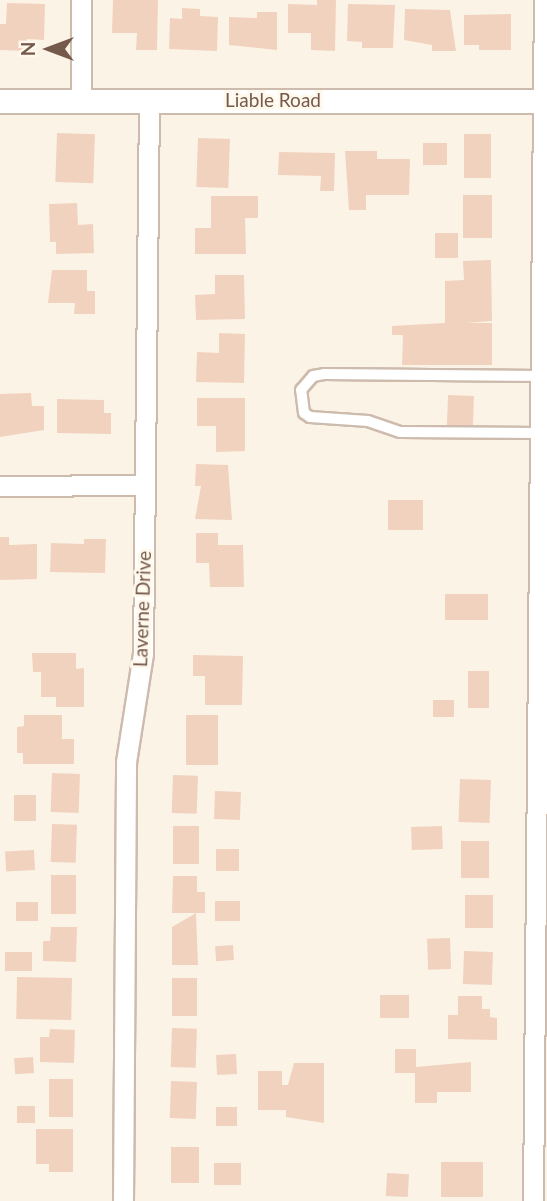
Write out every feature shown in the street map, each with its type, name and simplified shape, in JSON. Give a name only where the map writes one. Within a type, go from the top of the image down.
[{"type":"street","points":[[81,0],[81,101]]},
{"type":"street","points":[[533,1201],[544,0]]},
{"type":"street","name":"Laverne Drive","points":[[123,1201],[126,762],[143,654],[149,100]]},
{"type":"street","name":"Liable Road","points":[[0,101],[545,100]]},
{"type":"street","points":[[0,486],[144,485]]},
{"type":"lane","points":[[540,376],[324,374],[313,376],[300,390],[304,413],[310,417],[368,421],[400,432],[540,433]]},
{"type":"building","points":[[113,0],[158,0],[157,50],[136,50],[137,33],[112,33]]},
{"type":"building","points":[[317,0],[336,0],[335,51],[311,50],[311,33],[288,33],[288,4],[317,5]]},
{"type":"building","points":[[7,3],[45,4],[44,40],[27,39],[27,51],[0,50],[0,24],[6,24]]},
{"type":"building","points":[[348,4],[395,5],[393,48],[362,48],[362,42],[347,41]]},
{"type":"building","points":[[182,8],[200,9],[200,16],[218,17],[217,51],[169,49],[170,18],[182,19]]},
{"type":"building","points":[[405,9],[450,10],[456,51],[432,51],[432,45],[404,40]]},
{"type":"building","points":[[257,12],[277,12],[277,50],[229,45],[229,17],[257,18]]},
{"type":"building","points":[[511,14],[511,50],[479,50],[479,45],[464,45],[464,15]]},
{"type":"building","points":[[57,133],[95,134],[93,183],[55,182]]},
{"type":"building","points":[[464,134],[491,134],[491,178],[464,178]]},
{"type":"building","points":[[198,138],[230,139],[228,188],[196,187]]},
{"type":"building","points":[[423,143],[447,143],[447,165],[423,165]]},
{"type":"building","points":[[345,151],[377,151],[377,159],[410,159],[409,195],[366,195],[366,210],[349,210]]},
{"type":"building","points":[[279,152],[335,153],[334,191],[320,191],[321,176],[278,175]]},
{"type":"building","points":[[463,195],[492,195],[492,238],[463,238]]},
{"type":"building","points":[[211,196],[258,196],[258,218],[245,218],[246,254],[195,254],[195,228],[211,228]]},
{"type":"building","points":[[77,203],[78,225],[93,224],[94,253],[56,254],[56,242],[50,242],[49,204]]},
{"type":"building","points":[[435,233],[458,233],[458,258],[435,258]]},
{"type":"building","points":[[491,260],[492,321],[466,323],[492,323],[492,365],[402,365],[403,335],[392,335],[392,326],[445,323],[445,281],[464,280],[463,261]]},
{"type":"building","points":[[52,270],[87,270],[87,291],[95,291],[95,314],[74,314],[75,303],[48,303]]},
{"type":"building","points":[[215,275],[244,275],[245,319],[196,320],[195,295],[215,294]]},
{"type":"building","points":[[219,333],[245,334],[244,383],[196,382],[197,352],[219,353]]},
{"type":"building","points":[[31,393],[32,406],[44,406],[44,430],[0,437],[0,394]]},
{"type":"building","points":[[448,395],[474,396],[473,426],[447,425]]},
{"type":"building","points":[[197,398],[245,398],[245,451],[216,452],[216,426],[197,426]]},
{"type":"building","points":[[57,399],[104,400],[104,413],[111,413],[111,434],[57,433]]},
{"type":"building","points":[[196,464],[228,465],[232,520],[195,519],[201,486],[195,486]]},
{"type":"building","points":[[388,500],[423,500],[423,530],[388,530]]},
{"type":"building","points":[[196,533],[218,533],[218,545],[243,545],[244,587],[210,587],[209,563],[196,563]]},
{"type":"building","points":[[0,537],[9,537],[9,545],[37,544],[37,579],[0,580]]},
{"type":"building","points":[[84,539],[106,539],[105,573],[50,572],[51,543],[84,544]]},
{"type":"building","points":[[445,594],[488,594],[488,620],[445,620]]},
{"type":"building","points":[[32,653],[76,653],[76,669],[84,668],[84,707],[56,707],[56,697],[41,697],[41,672],[33,672]]},
{"type":"building","points":[[193,655],[243,656],[242,705],[205,705],[205,676],[193,676]]},
{"type":"building","points":[[468,671],[489,671],[489,708],[468,708]]},
{"type":"building","points":[[433,700],[454,700],[454,717],[433,717]]},
{"type":"building","points":[[24,715],[62,715],[62,739],[74,739],[74,764],[23,764],[23,753],[17,753],[17,727],[24,726]]},
{"type":"building","points":[[186,715],[218,715],[218,765],[186,765]]},
{"type":"building","points":[[52,773],[80,774],[79,813],[51,812]]},
{"type":"building","points":[[173,775],[198,776],[197,814],[172,813]]},
{"type":"building","points":[[460,779],[491,780],[489,823],[458,822]]},
{"type":"building","points":[[215,791],[241,792],[240,820],[214,819]]},
{"type":"building","points":[[14,795],[36,795],[36,821],[14,821]]},
{"type":"building","points":[[52,824],[77,825],[76,863],[51,862]]},
{"type":"building","points":[[173,826],[199,826],[199,864],[173,864]]},
{"type":"building","points":[[442,826],[443,849],[412,850],[411,827]]},
{"type":"building","points":[[461,841],[489,841],[489,878],[461,878]]},
{"type":"building","points":[[216,849],[239,849],[239,871],[216,871]]},
{"type":"building","points":[[34,850],[35,870],[6,871],[5,852]]},
{"type":"building","points":[[51,875],[76,875],[76,914],[51,914]]},
{"type":"building","points":[[173,876],[197,876],[197,892],[205,892],[205,913],[172,913]]},
{"type":"building","points":[[465,895],[493,895],[493,928],[465,928]]},
{"type":"building","points":[[215,901],[240,901],[240,921],[215,921]]},
{"type":"building","points":[[16,902],[38,902],[38,921],[16,921]]},
{"type":"building","points":[[196,913],[198,965],[172,965],[172,927]]},
{"type":"building","points":[[51,927],[77,927],[76,962],[43,961],[43,941],[50,941]]},
{"type":"building","points":[[450,938],[451,969],[428,970],[427,939]]},
{"type":"building","points":[[233,945],[234,960],[216,961],[215,946]]},
{"type":"building","points":[[464,951],[493,952],[492,985],[463,984]]},
{"type":"building","points":[[5,952],[32,952],[32,971],[5,971]]},
{"type":"building","points":[[17,977],[72,978],[71,1020],[16,1019]]},
{"type":"building","points":[[172,978],[197,978],[197,1016],[172,1016]]},
{"type":"building","points":[[380,995],[409,995],[409,1018],[380,1018]]},
{"type":"building","points":[[458,996],[482,996],[482,1009],[490,1009],[490,1017],[497,1018],[497,1040],[448,1039],[448,1015],[458,1015]]},
{"type":"building","points":[[172,1028],[197,1029],[196,1068],[171,1067]]},
{"type":"building","points":[[50,1029],[75,1030],[74,1063],[40,1062],[40,1037],[49,1037]]},
{"type":"building","points":[[395,1049],[416,1049],[416,1067],[471,1062],[471,1092],[437,1092],[437,1103],[415,1103],[415,1073],[395,1073]]},
{"type":"building","points":[[236,1054],[237,1074],[217,1075],[216,1055]]},
{"type":"building","points":[[33,1057],[34,1073],[15,1074],[14,1058]]},
{"type":"building","points":[[294,1063],[324,1063],[324,1123],[286,1117],[286,1110],[258,1110],[258,1071],[282,1071],[282,1085],[288,1085]]},
{"type":"building","points":[[49,1079],[73,1079],[73,1117],[49,1117]]},
{"type":"building","points":[[171,1081],[197,1082],[196,1119],[170,1118]]},
{"type":"building","points":[[17,1106],[35,1106],[35,1123],[17,1123]]},
{"type":"building","points":[[216,1107],[237,1107],[237,1126],[216,1126]]},
{"type":"building","points":[[36,1129],[73,1129],[73,1172],[49,1172],[49,1164],[36,1164]]},
{"type":"building","points":[[171,1147],[199,1147],[199,1183],[171,1183]]},
{"type":"building","points":[[441,1162],[483,1162],[483,1197],[441,1197]]},
{"type":"building","points":[[214,1163],[241,1163],[241,1185],[214,1185]]},
{"type":"building","points":[[387,1173],[409,1174],[408,1197],[386,1196]]}]
